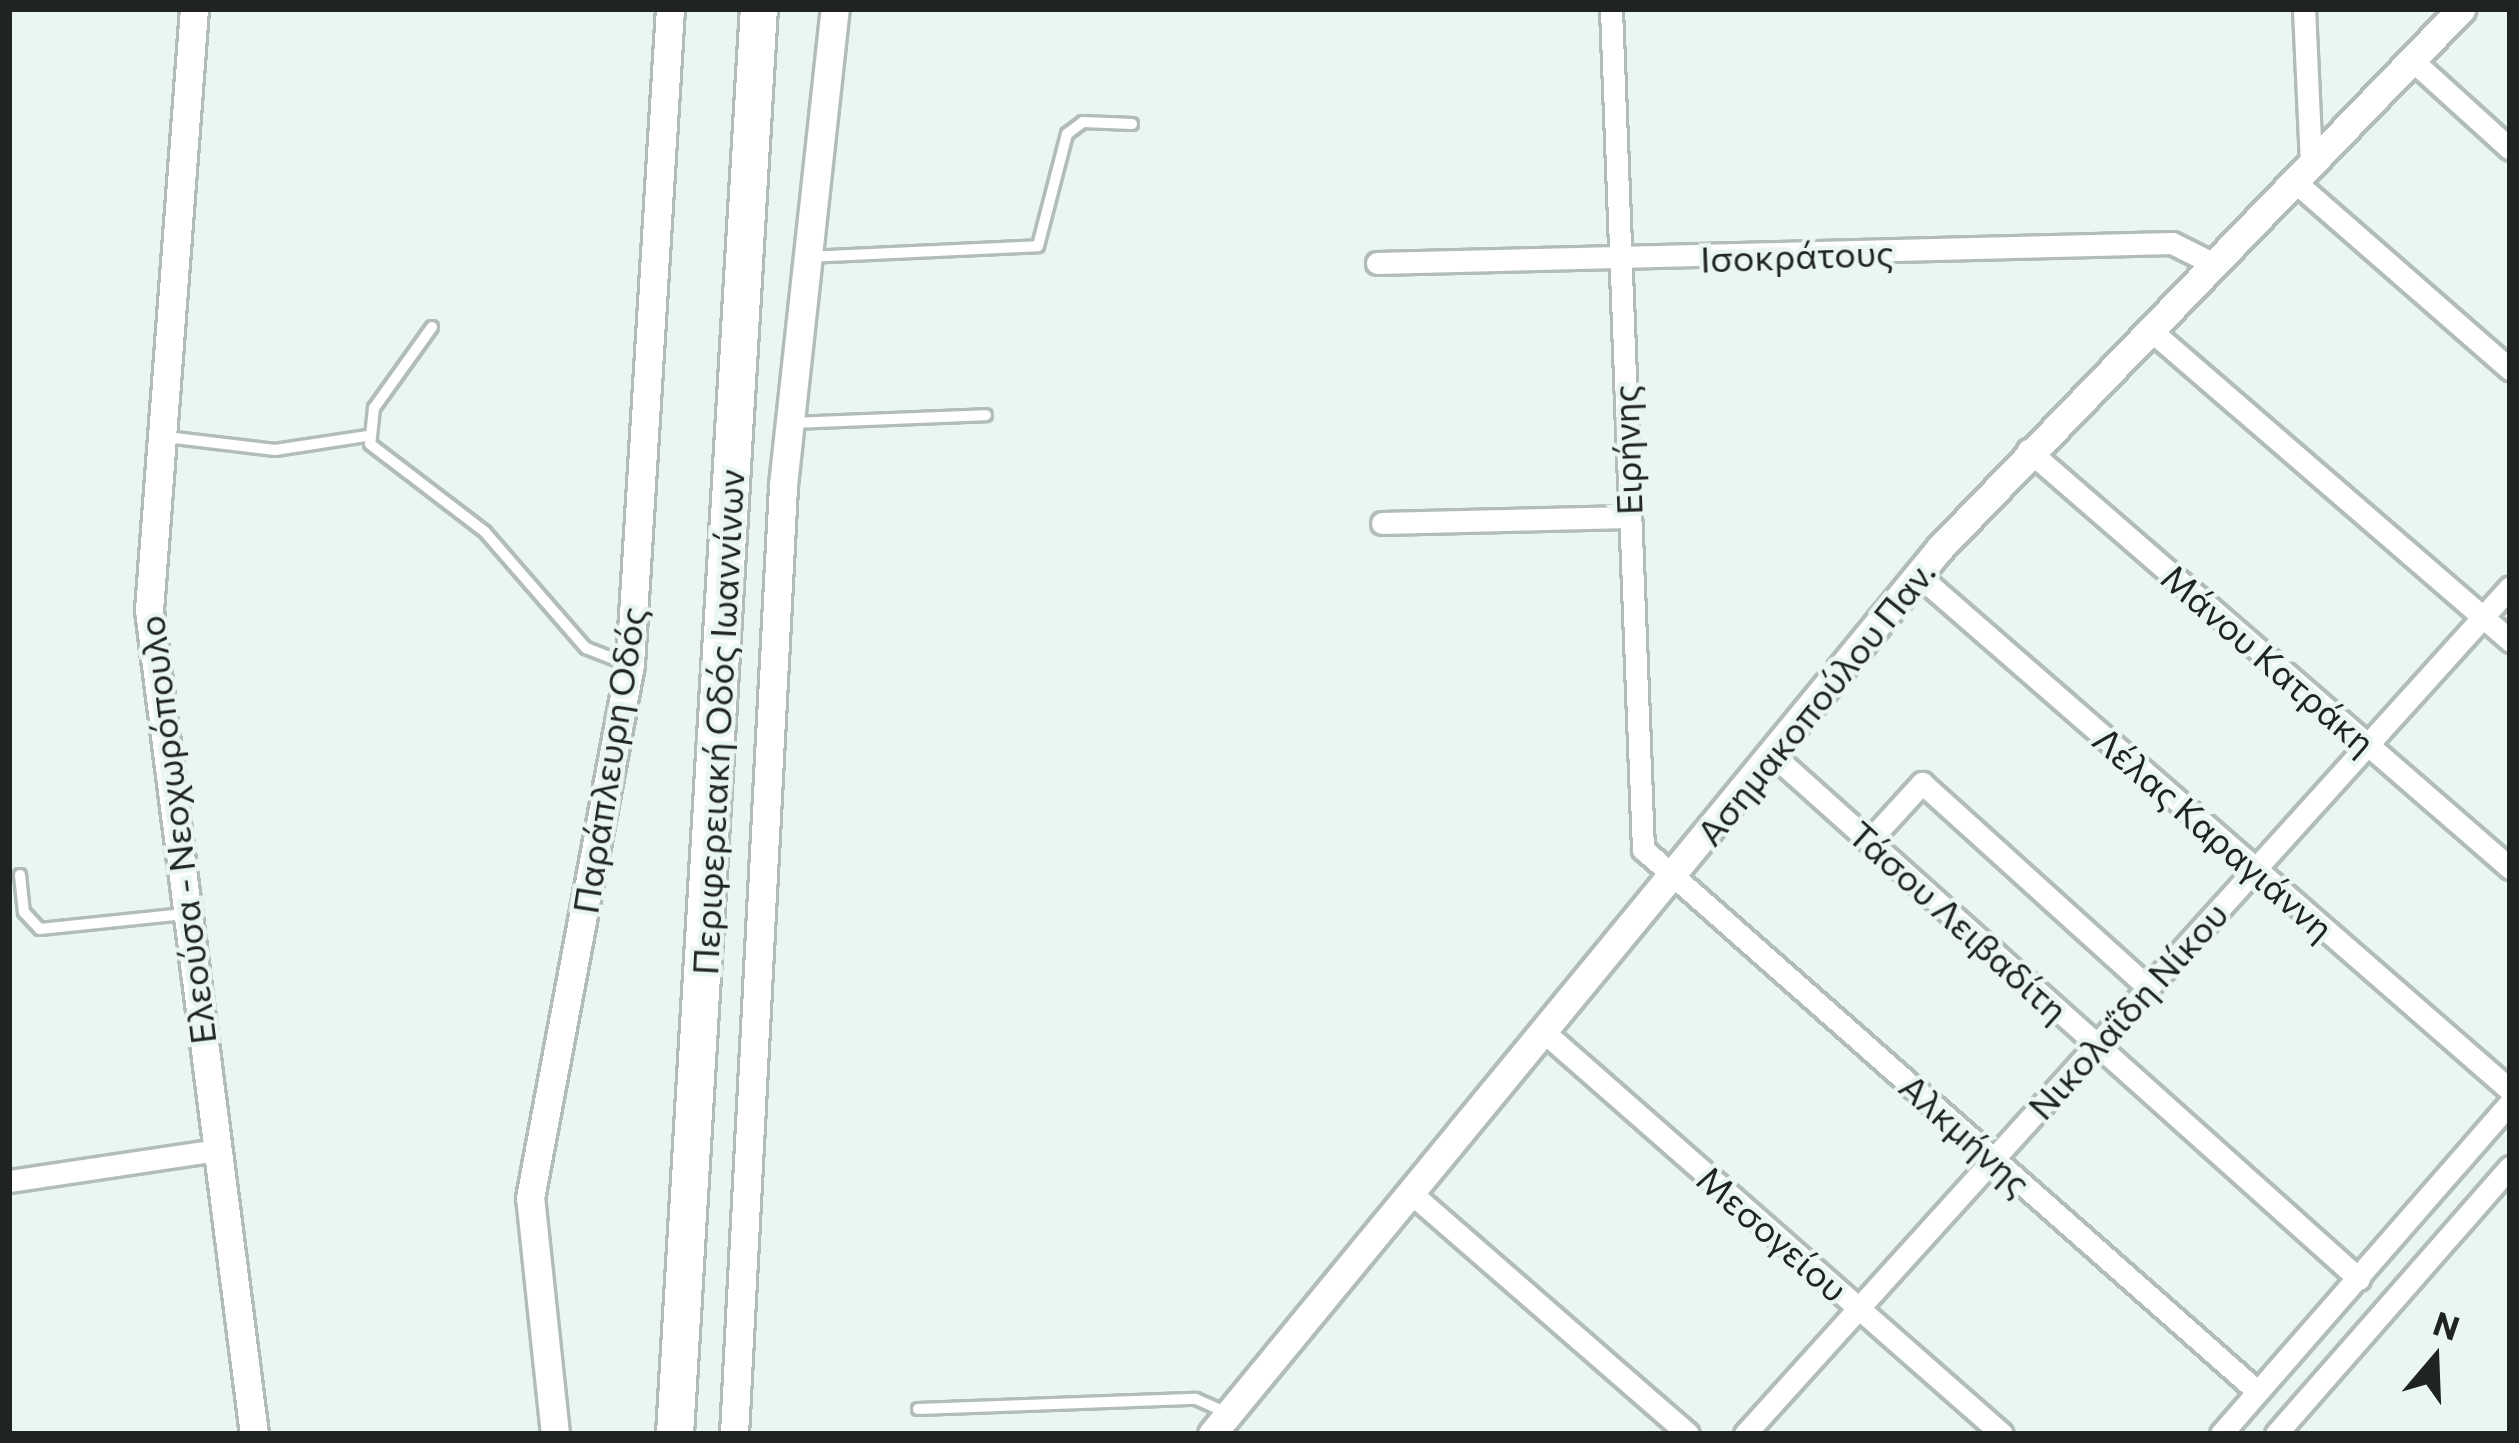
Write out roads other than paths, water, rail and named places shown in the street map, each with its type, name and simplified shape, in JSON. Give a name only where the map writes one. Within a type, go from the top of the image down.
[{"type":"highway","name":"Περιφερειακή Οδός Ιωαννίνων","points":[[675,1434],[759,9]]},
{"type":"street","name":"Ελεούσα - Νεοχωρόπουλο","points":[[194,9],[156,435],[149,610],[184,914],[254,1434]]},
{"type":"street","name":"Παράπλευρη Οδός","points":[[555,1434],[530,1198],[630,664],[670,9]]},
{"type":"street","points":[[734,1434],[788,423],[835,9]]},
{"type":"street","name":"Ειρήνης","points":[[1611,9],[1640,838],[1674,877]]},
{"type":"street","points":[[2304,9],[2302,171],[2510,369]]},
{"type":"street","name":"Ασημακοπούλου Παν.","points":[[1220,1424],[1918,575],[2028,450],[2461,9]]},
{"type":"street","points":[[2412,60],[2510,149]]},
{"type":"street","name":"Ισοκράτους","points":[[1377,262],[2173,243],[2212,263]]},
{"type":"street","points":[[2148,328],[2510,641]]},
{"type":"street","name":"Μάνου Κατράκη","points":[[2028,450],[2510,868]]},
{"type":"street","points":[[1382,523],[1628,517]]},
{"type":"street","name":"Λέλας Καραγιάννη","points":[[1918,575],[2510,1090]]},
{"type":"street","name":"Νικολαΐδη Νίκου","points":[[1745,1434],[2510,586]]},
{"type":"street","name":"Τάσου Λειβαδίτη","points":[[1773,755],[2360,1279]]},
{"type":"street","points":[[1870,841],[1922,783],[2148,986]]},
{"type":"street","name":"Αλκμήνης","points":[[1674,877],[2258,1392]]},
{"type":"street","name":"Μεσογείου","points":[[1544,1032],[2002,1434]]},
{"type":"street","points":[[2221,1434],[2510,1103]]},
{"type":"street","points":[[9,1180],[216,1150]]},
{"type":"street","points":[[2276,1434],[2510,1167]]},
{"type":"street","points":[[1411,1193],[1688,1434]]},
{"type":"lane","points":[[804,257],[1038,246],[1067,134],[1090,121],[1132,124]]},
{"type":"lane","points":[[366,436],[432,326]]},
{"type":"lane","points":[[788,423],[986,416]]},
{"type":"lane","points":[[156,435],[275,450],[366,436],[485,532],[593,654],[630,664]]},
{"type":"lane","points":[[20,875],[24,912],[40,929],[184,914]]},
{"type":"lane","points":[[918,1409],[1196,1399],[1220,1424]]}]
